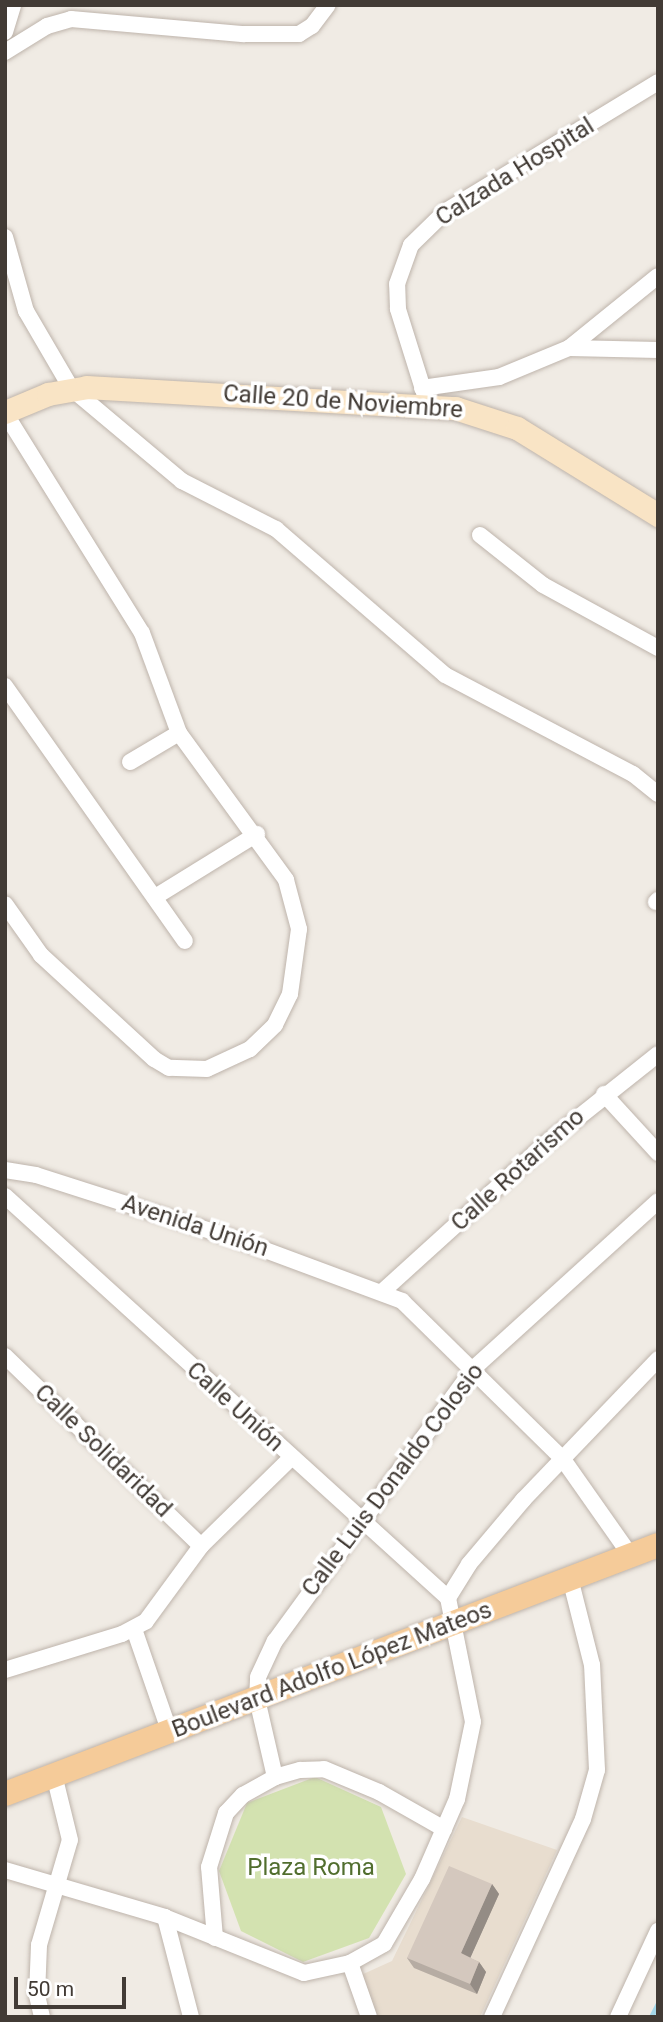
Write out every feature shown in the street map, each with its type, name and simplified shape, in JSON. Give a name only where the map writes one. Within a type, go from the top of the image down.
[{"type":"main road","name":"Boulevard Adolfo López Mateos","points":[[5,1794],[658,1545]]},
{"type":"street","points":[[5,32],[13,5]]},
{"type":"street","points":[[5,52],[47,26],[71,19],[289,35],[312,26],[328,5]]},
{"type":"street","name":"Calzada Hospital","points":[[425,396],[398,309],[400,273],[411,244],[446,211],[658,82]]},
{"type":"street","points":[[5,237],[26,311],[71,388],[182,481],[276,529],[445,675],[633,774],[658,794]]},
{"type":"street","points":[[425,396],[499,377],[569,348],[658,276]]},
{"type":"street","points":[[569,348],[658,350]]},
{"type":"street","name":"Calle 20 de Noviembre","points":[[5,413],[71,388],[425,396],[486,414],[517,428],[658,515]]},
{"type":"street","points":[[5,413],[142,633],[179,733],[257,834],[295,900],[299,938],[290,994],[275,1025],[250,1049],[207,1069],[186,1071],[154,1059],[41,955],[5,904]]},
{"type":"street","points":[[480,535],[543,585],[658,648]]},
{"type":"street","points":[[5,686],[185,941]]},
{"type":"street","points":[[130,762],[179,733]]},
{"type":"street","points":[[155,897],[257,834]]},
{"type":"street","name":"Calle Rotarismo","points":[[383,1291],[604,1094],[658,1054]]},
{"type":"street","points":[[604,1094],[658,1153]]},
{"type":"street","name":"Avenida Unión","points":[[5,1170],[36,1175],[383,1291],[420,1316],[474,1367],[562,1458],[631,1556]]},
{"type":"street","name":"Calle Unión","points":[[5,1196],[363,1525],[448,1598]]},
{"type":"street","name":"Calle Luis Donaldo Colosio","points":[[257,1699],[258,1676],[275,1641],[363,1525],[474,1367],[658,1201]]},
{"type":"street","name":"Calle Solidaridad","points":[[5,1356],[201,1546]]},
{"type":"street","points":[[5,1870],[165,1917],[304,1973],[350,1963],[384,1944],[395,1931],[444,1829],[465,1774],[473,1722],[448,1598],[469,1564],[562,1458],[658,1360]]},
{"type":"street","points":[[5,1670],[134,1629],[155,1611],[201,1546],[291,1458]]},
{"type":"street","points":[[492,2017],[583,1819],[597,1770],[592,1665],[570,1578]]},
{"type":"street","points":[[134,1629],[170,1733]]},
{"type":"street","points":[[257,1699],[275,1777]]},
{"type":"street","points":[[215,1938],[209,1867],[226,1813],[243,1795],[275,1777],[300,1770],[324,1769],[379,1792],[444,1829]]},
{"type":"street","points":[[41,2017],[36,1972],[55,1883],[70,1840],[54,1775]]},
{"type":"street","points":[[165,1917],[191,2017]]},
{"type":"street","points":[[618,2017],[658,1931]]},
{"type":"street","points":[[350,1963],[369,2017]]},
{"type":"shaded area","points":[[462,1817],[557,1850],[480,2017],[377,2017],[361,1975],[392,1961]]},
{"type":"green space","name":"Plaza Roma","points":[[315,1777],[381,1807],[406,1874],[369,1938],[303,1962],[241,1931],[219,1871],[247,1803]]},
{"type":"building","points":[[449,1866],[492,1884],[461,1953],[479,1962],[470,1984],[407,1958]]},
{"type":"waterway","points":[[651,2017],[658,2003]]}]
